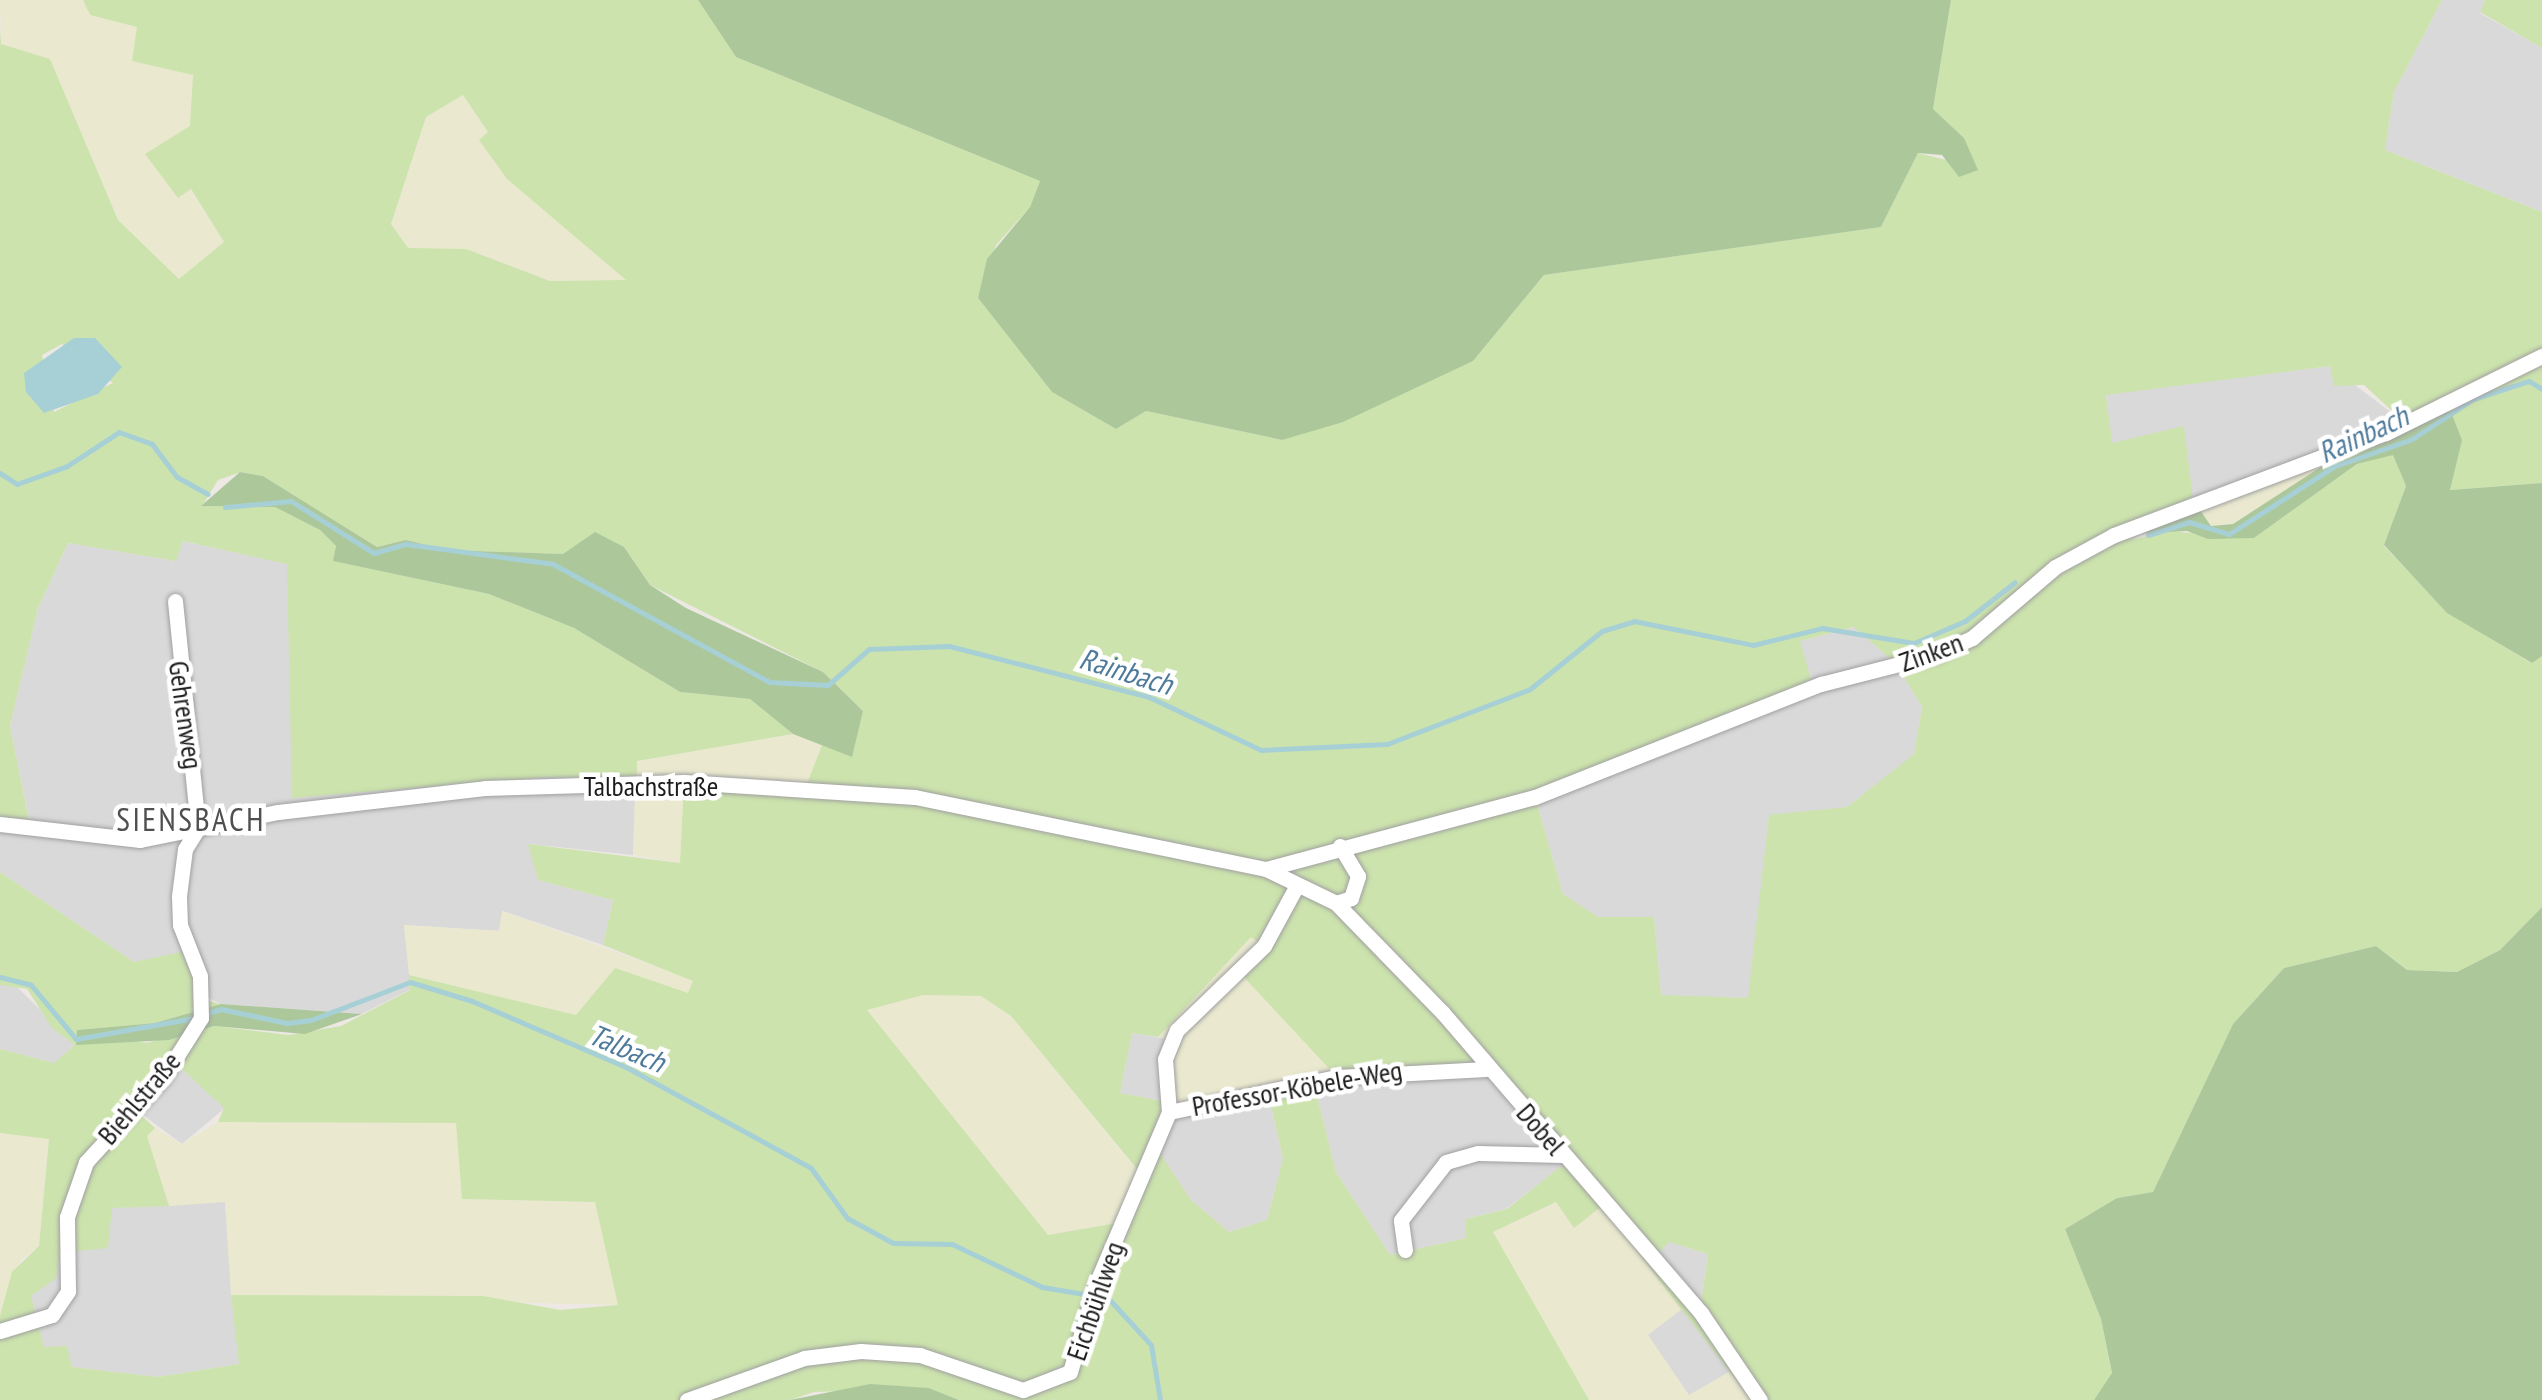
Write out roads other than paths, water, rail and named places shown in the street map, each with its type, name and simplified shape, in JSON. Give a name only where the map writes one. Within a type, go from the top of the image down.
[{"type":"street","name":"Zinken","points":[[1266,869],[1535,796],[1813,686],[1935,655],[1972,638],[2055,567],[2114,535],[2386,432],[2542,356]]},
{"type":"street","name":"Gehrenweg","points":[[174,602],[198,828]]},
{"type":"street","name":"Talbachstraße","points":[[0,824],[140,840],[198,828],[485,788],[684,782],[915,797],[1266,869],[1296,886]]},
{"type":"street","name":"Biehlstraße","points":[[0,1330],[52,1315],[68,1291],[67,1217],[86,1162],[162,1078],[201,1013],[179,896],[184,849],[198,828]]},
{"type":"street","points":[[1336,903],[1351,898],[1358,876],[1340,846]]},
{"type":"street","name":"Dobel","points":[[1296,886],[1336,903],[1486,1069],[1701,1313],[1760,1400]]},
{"type":"street","name":"Eichbühlweg","points":[[688,1400],[804,1358],[860,1350],[920,1355],[1041,1390],[1070,1372],[1096,1284],[1169,1112],[1165,1059],[1177,1030],[1264,946],[1296,886]]},
{"type":"street","name":"Professor-Köbele-Weg","points":[[1169,1112],[1337,1077],[1486,1069]]},
{"type":"street","points":[[1405,1250],[1402,1220],[1446,1162],[1478,1153],[1562,1155]]},
{"type":"water","points":[[74,338],[95,338],[122,367],[98,394],[44,413],[26,392],[24,373]]},
{"type":"waterway","name":"Rainbach","points":[[2148,535],[2189,522],[2229,534],[2335,466],[2412,439],[2473,399],[2529,381],[2542,389]]},
{"type":"waterway","name":"Rainbach","points":[[0,473],[17,484],[67,466],[119,432],[152,444],[177,477],[208,494]]},
{"type":"waterway","name":"Rainbach","points":[[225,507],[291,501],[374,553],[406,544],[553,564],[769,682],[828,685],[869,649],[949,646],[1149,697],[1261,750],[1387,744],[1530,689],[1602,631],[1634,621],[1753,645],[1822,628],[1914,643],[1965,621],[2015,582]]},
{"type":"waterway","name":"Talbach","points":[[0,977],[31,985],[76,1039],[194,1018]]},
{"type":"waterway","name":"Talbach","points":[[204,1014],[221,1009],[287,1023],[311,1020],[410,982],[472,1001],[626,1067],[811,1168],[847,1218],[893,1243],[952,1244],[1042,1287],[1108,1298],[1151,1345],[1160,1400]]},
{"type":"district","name":"SIENSBACH","points":[[191,819]]}]
